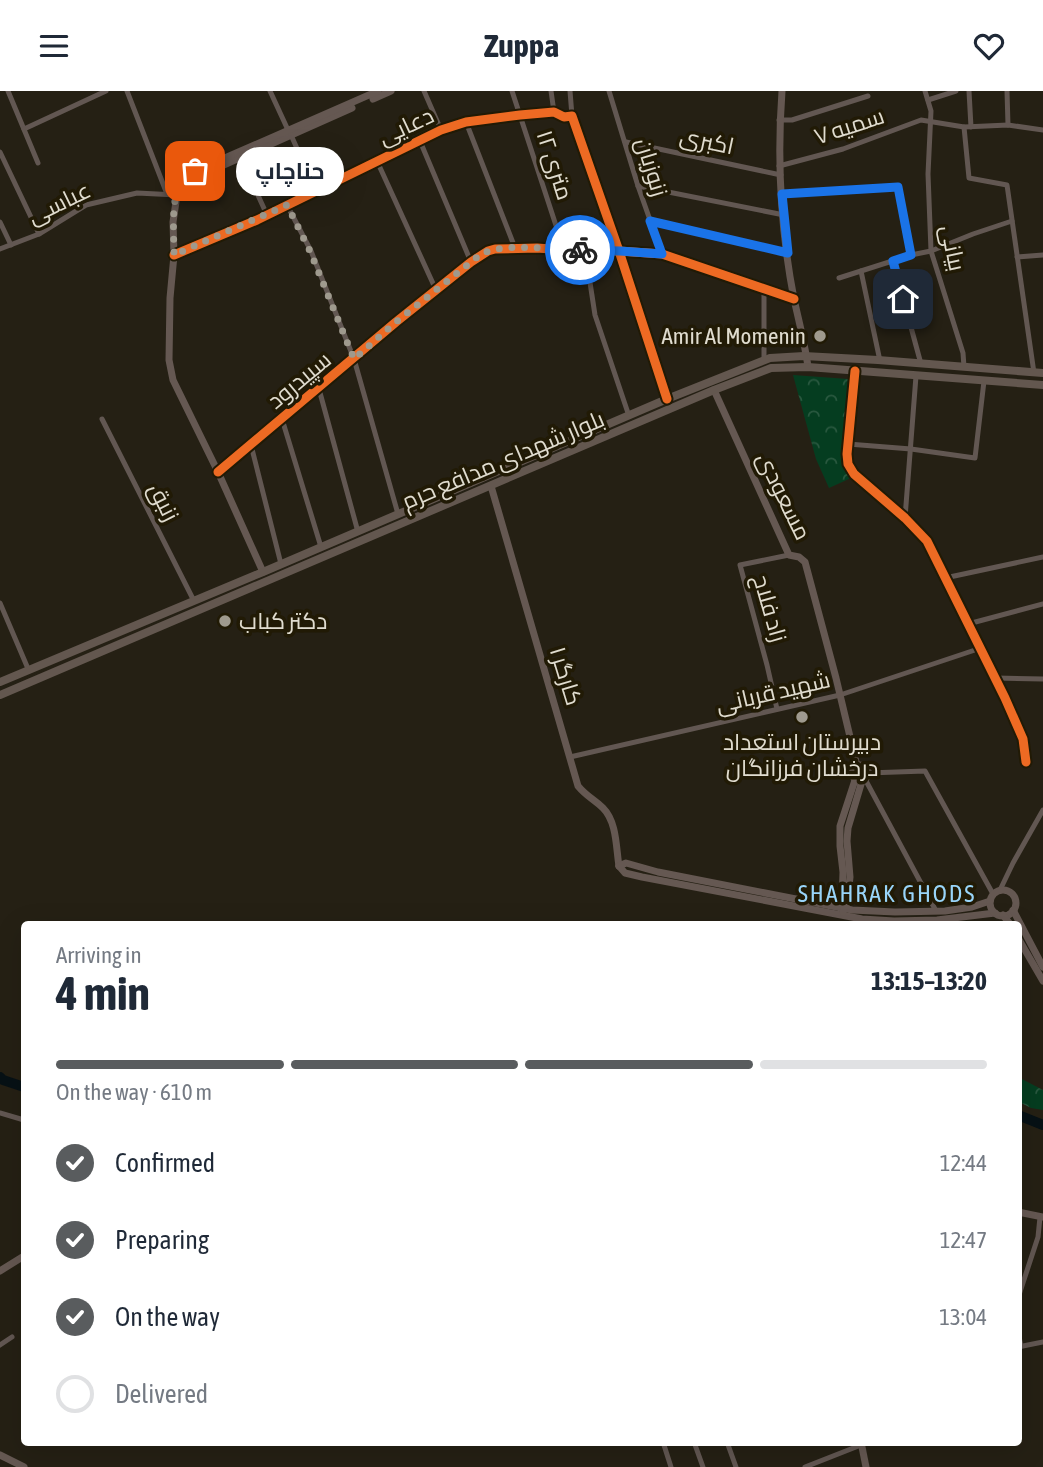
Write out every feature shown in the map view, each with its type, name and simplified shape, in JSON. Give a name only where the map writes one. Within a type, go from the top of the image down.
[{"type":"main road","name":"بلوار شهدای مدافع حرم","points":[[0,682],[667,399],[770,358],[803,353],[1039,373]]},
{"type":"main road","name":"بلوار شهدای مدافع حرم","points":[[0,695],[771,368],[808,367],[1043,385]]},
{"type":"street","points":[[8,91],[38,163]]},
{"type":"street","points":[[24,129],[106,91]]},
{"type":"street","points":[[127,91],[167,194]]},
{"type":"street","points":[[270,91],[316,191]]},
{"type":"street","points":[[263,572],[173,380],[169,360],[170,298],[174,255],[173,222],[177,195],[179,187],[195,171],[239,155],[379,91]]},
{"type":"street","points":[[328,115],[391,91]]},
{"type":"street","points":[[424,91],[441,130]]},
{"type":"street","name":"۱۲ متری","points":[[512,91],[564,250]]},
{"type":"street","points":[[551,91],[554,112]]},
{"type":"street","points":[[570,91],[572,116],[620,251],[667,399]]},
{"type":"street","name":"زنوزیان","points":[[609,91],[662,254]]},
{"type":"street","points":[[782,91],[779,166],[794,299],[808,367]]},
{"type":"street","name":"بیانی","points":[[925,91],[931,111],[928,174],[931,251],[963,353],[964,367]]},
{"type":"street","points":[[928,100],[956,91]]},
{"type":"street","points":[[969,91],[969,179],[1007,185],[1017,257],[1039,373]]},
{"type":"street","points":[[1007,91],[1008,125]]},
{"type":"street","points":[[779,120],[792,120],[868,96]]},
{"type":"street","name":"دعایی","points":[[174,255],[267,215],[441,130],[466,122],[520,115],[554,112],[564,117],[572,116]]},
{"type":"street","name":"سمیه ۷","points":[[779,166],[843,149],[920,120],[967,127],[1008,125],[1043,130]]},
{"type":"street","points":[[466,122],[515,249]]},
{"type":"street","points":[[420,141],[471,262]]},
{"type":"street","name":"اکبری","points":[[626,142],[780,175]]},
{"type":"street","points":[[0,152],[39,234]]},
{"type":"street","points":[[239,155],[267,215]]},
{"type":"street","points":[[377,161],[436,290]]},
{"type":"street","points":[[638,186],[784,215]]},
{"type":"street","points":[[782,194],[898,187],[911,255]]},
{"type":"street","name":"عباسی","points":[[0,249],[39,234],[86,205],[137,193],[177,195]]},
{"type":"street","points":[[287,205],[310,251],[354,359],[398,514]]},
{"type":"street","points":[[650,221],[788,253]]},
{"type":"street","points":[[839,278],[931,251],[1012,221]]},
{"type":"street","points":[[0,222],[11,245]]},
{"type":"street","name":"سپیدرود","points":[[218,472],[436,290],[488,251],[537,248],[662,254],[794,299]]},
{"type":"street","points":[[585,250],[595,315],[629,416]]},
{"type":"street","points":[[1017,257],[1043,255]]},
{"type":"street","points":[[893,261],[921,364]]},
{"type":"street","points":[[861,271],[880,361]]},
{"type":"street","points":[[764,289],[764,360]]},
{"type":"street","points":[[855,371],[848,464],[854,474],[927,541],[996,678],[1023,739],[1026,762]]},
{"type":"street","points":[[905,519],[916,376]]},
{"type":"street","points":[[848,445],[975,458],[984,381]]},
{"type":"street","points":[[319,389],[358,532]]},
{"type":"street","name":"مسعودی","points":[[715,390],[789,555],[805,562],[841,695]]},
{"type":"street","points":[[282,418],[321,547]]},
{"type":"street","name":"زنبق","points":[[102,419],[194,601]]},
{"type":"street","points":[[251,445],[281,564]]},
{"type":"street","name":"کارگر ۱","points":[[491,486],[578,786],[586,796],[604,809],[612,822],[619,866],[626,863],[722,889],[843,912]]},
{"type":"street","name":"زاد فلاح","points":[[778,709],[740,565],[789,555]]},
{"type":"street","points":[[300,556],[304,566]]},
{"type":"street","points":[[945,578],[1043,557]]},
{"type":"street","points":[[0,603],[29,671]]},
{"type":"street","points":[[968,624],[1043,604]]},
{"type":"street","name":"شهید قربانی","points":[[570,757],[841,695],[981,648]]},
{"type":"street","points":[[996,678],[1043,679]]},
{"type":"street","points":[[841,695],[857,766]]},
{"type":"street","points":[[857,766],[852,771],[852,776],[862,778],[925,771],[994,895]]},
{"type":"street","points":[[857,766],[866,769],[840,826],[847,872],[847,904],[843,912],[937,920],[1010,913],[1015,901],[1009,891],[994,895],[972,908],[911,916]]},
{"type":"street","points":[[862,778],[936,911]]},
{"type":"street","points":[[1007,921],[990,906],[1043,810]]},
{"type":"street","points":[[1013,909],[1018,921]]},
{"type":"street","points":[[1022,928],[1043,967]]},
{"type":"street","points":[[1022,945],[1043,981]]},
{"type":"street","points":[[0,1113],[21,1119]]},
{"type":"street","points":[[1022,1213],[1042,1217],[1032,1258],[1022,1284]]},
{"type":"street","points":[[0,1271],[21,1258]]},
{"type":"street","points":[[0,1345],[12,1337]]},
{"type":"street","points":[[1022,1346],[1043,1342]]},
{"type":"street","points":[[664,1446],[671,1467]]},
{"type":"street","points":[[695,1446],[703,1467]]},
{"type":"street","points":[[728,1446],[736,1467]]},
{"type":"street","points":[[806,1467],[854,1446]]},
{"type":"street","points":[[862,1446],[866,1467]]},
{"type":"street","points":[[0,1455],[24,1467]]},
{"type":"green space","points":[[793,375],[848,379],[842,459],[851,478],[829,488],[816,459]]},
{"type":"green space","points":[[1022,1079],[1043,1090],[1043,1110],[1022,1104]]},
{"type":"waterway","points":[[0,1077],[21,1086]]},
{"type":"waterway","points":[[1022,1117],[1043,1125]]},
{"type":"cycle path","points":[[174,255],[257,220],[441,130],[466,122],[520,115],[554,112],[564,117],[572,116],[667,399]]},
{"type":"cycle path","points":[[218,472],[396,322],[488,251],[537,248],[662,254],[794,299]]},
{"type":"cycle path","points":[[855,371],[848,464],[854,474],[927,541],[1005,698],[1023,739],[1026,762]]},
{"type":"way so far","points":[[195,171],[179,187],[173,222],[174,255],[287,205],[310,251],[354,359],[481,254],[495,249],[580,250]]},
{"type":"place","name":"حناچاپ","points":[[195,171]]},
{"type":"place","name":"Amir Al Momenin","points":[[820,336]]},
{"type":"place","name":"دکتر کباب","points":[[225,621]]},
{"type":"place","name":"دبیرستان استعداد درخشان فرزانگان","points":[[802,717]]},
{"type":"district","name":"SHAHRAK GHODS","points":[[887,894]]},
{"type":"route","points":[[580,250],[662,254],[650,221],[788,253],[782,194],[898,187],[911,255],[893,261],[903,299]]}]
